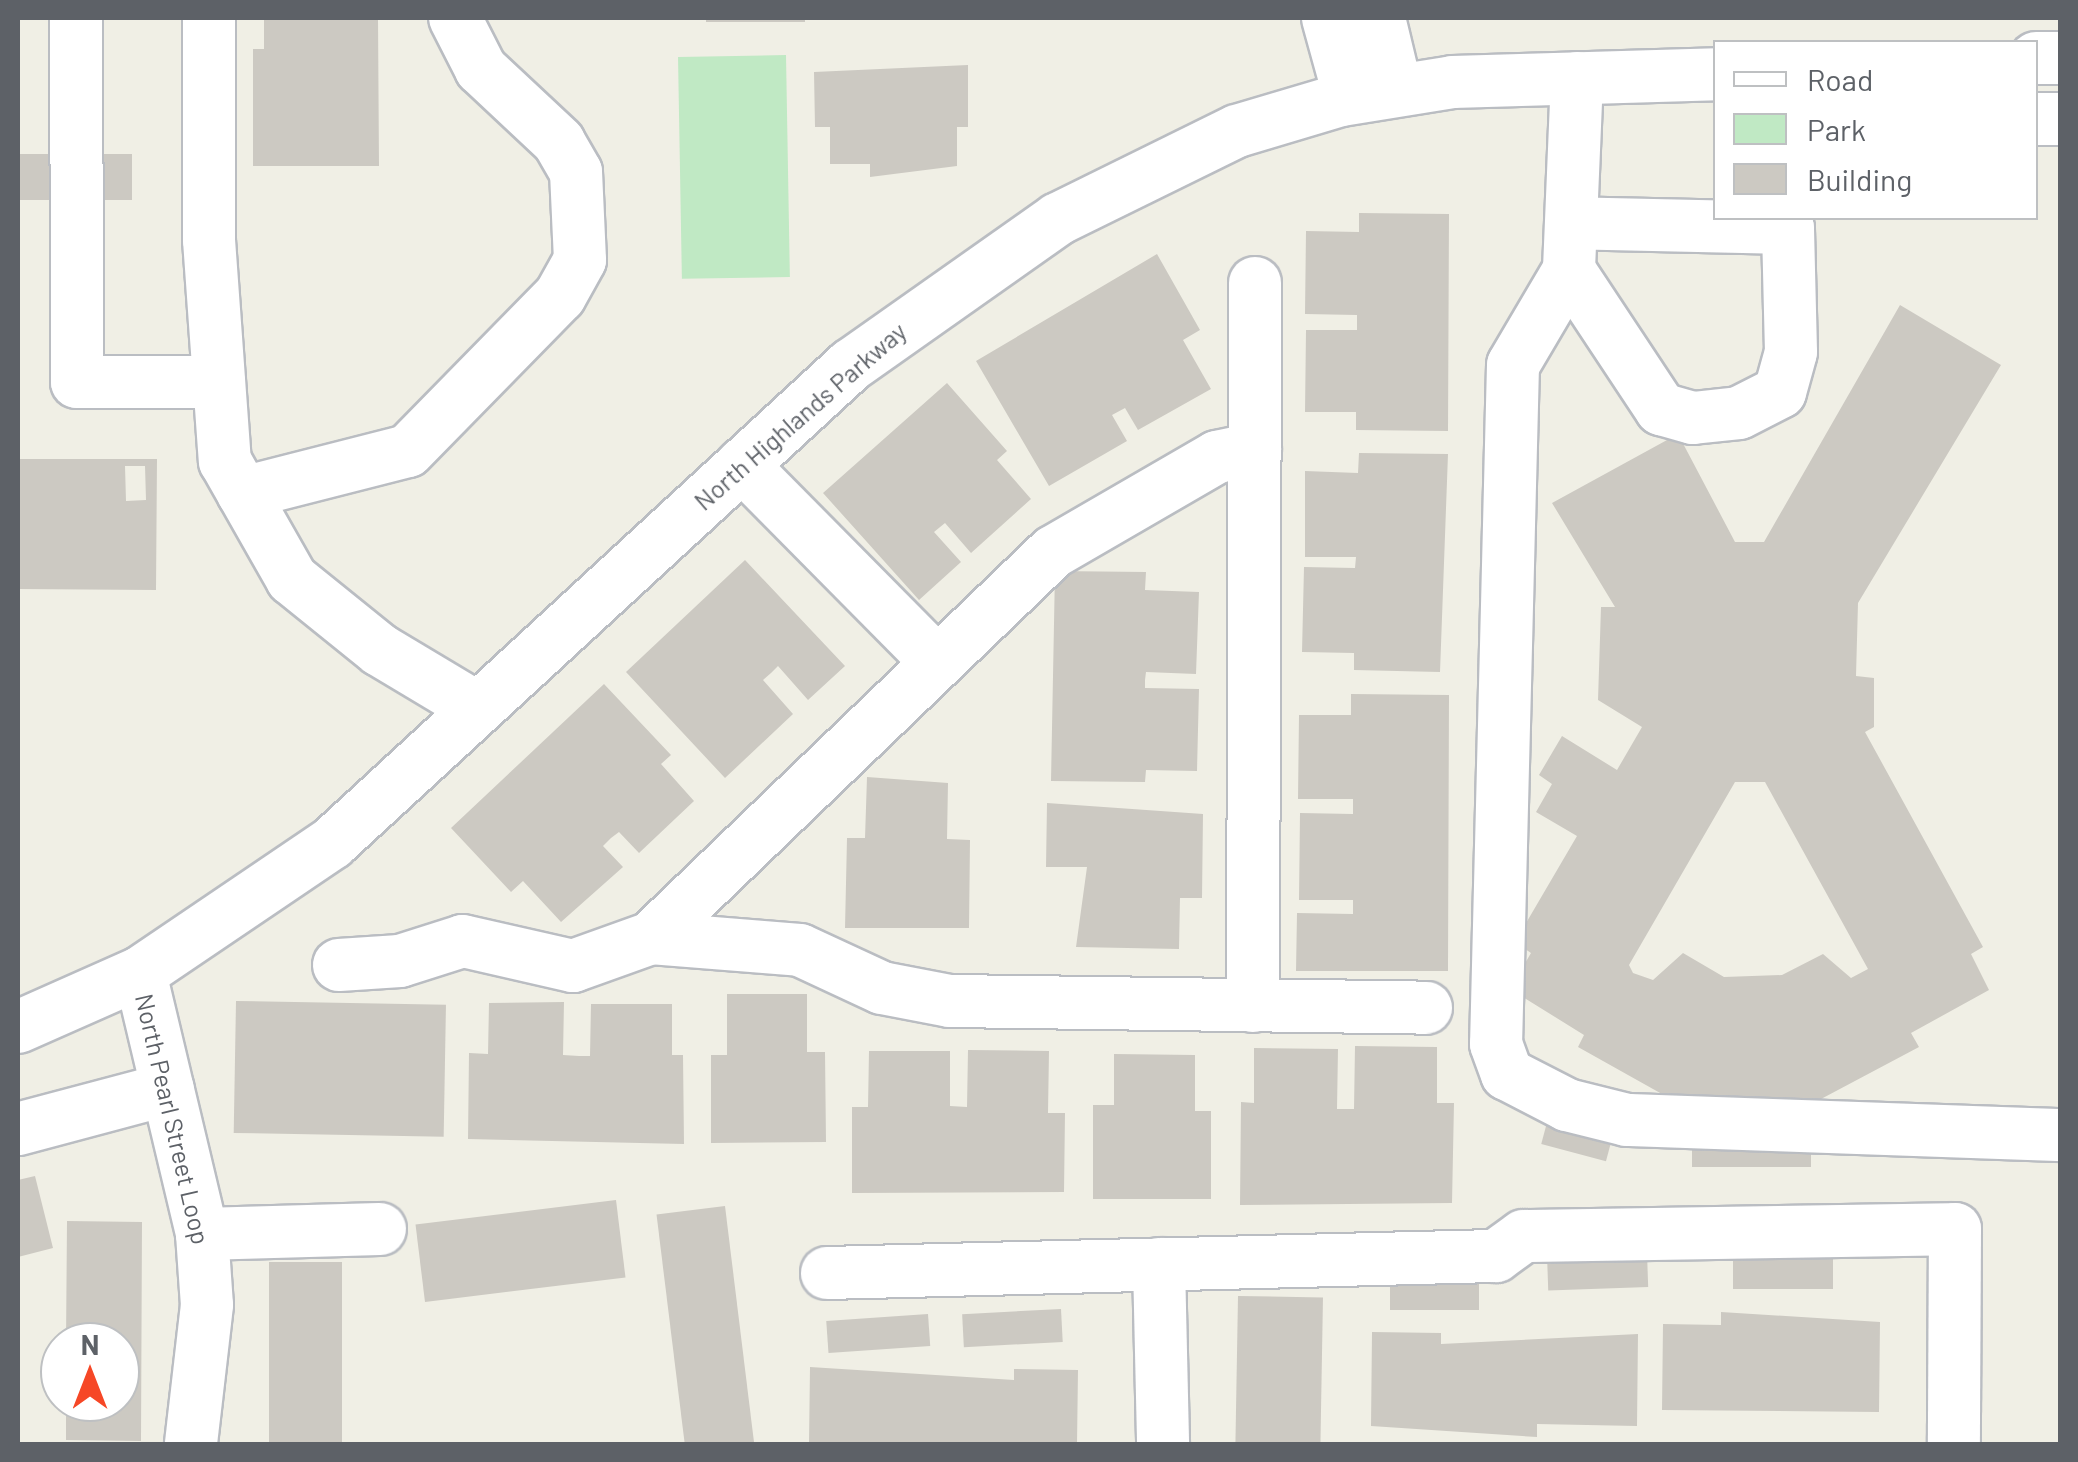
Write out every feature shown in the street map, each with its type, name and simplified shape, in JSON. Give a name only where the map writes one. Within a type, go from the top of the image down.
[{"type":"street","points":[[76,18],[77,382],[219,382]]},
{"type":"street","points":[[210,18],[219,382],[225,462],[292,579],[380,650],[477,708]]},
{"type":"street","points":[[243,493],[408,451],[560,296],[580,260],[576,172],[559,142],[481,69],[456,18]]},
{"type":"street","points":[[1328,18],[1373,94]]},
{"type":"street","points":[[1373,94],[1379,18]]},
{"type":"street","points":[[1578,78],[1571,247],[1514,364],[1496,1044],[1506,1074],[1567,1105],[1627,1120],[2060,1135]]},
{"type":"street","name":"North Highlands Parkway","points":[[18,1027],[140,974],[332,843],[742,466],[945,291],[1058,219],[1237,131],[1373,94],[1578,78],[1712,78]]},
{"type":"street","points":[[1788,228],[1791,352],[1780,392],[1739,413],[1693,418],[1661,409],[1571,247],[1788,228]]},
{"type":"street","points":[[1253,1006],[1255,282]]},
{"type":"street","points":[[339,966],[400,962],[462,940],[573,966],[650,938],[935,660],[1077,534],[1217,457],[1255,449]]},
{"type":"street","points":[[742,466],[935,660]]},
{"type":"street","points":[[650,938],[800,950],[911,997],[1426,1008]]},
{"type":"street","name":"North Pearl Street Loop","points":[[140,974],[202,1234],[207,1306],[191,1444]]},
{"type":"street","points":[[18,1129],[168,1089]]},
{"type":"street","points":[[202,1234],[380,1229]]},
{"type":"street","points":[[827,1272],[1496,1256],[1524,1236],[1955,1229],[1954,1444]]},
{"type":"street","points":[[1159,1264],[1163,1444]]},
{"type":"green space","points":[[786,55],[790,277],[682,279],[678,57]]},
{"type":"building","points":[[264,18],[378,18],[379,166],[253,166],[253,49],[264,49]]},
{"type":"building","points":[[706,18],[805,18],[805,22],[706,22]]},
{"type":"building","points":[[968,65],[968,127],[957,127],[957,166],[870,177],[870,164],[830,164],[830,127],[815,127],[814,72]]},
{"type":"building","points":[[18,154],[132,154],[132,200],[18,200]]},
{"type":"building","points":[[1359,213],[1449,214],[1448,431],[1356,430],[1356,412],[1305,412],[1306,330],[1357,330],[1357,315],[1305,314],[1306,231],[1359,232]]},
{"type":"building","points":[[1157,254],[1200,330],[1183,340],[1211,389],[1138,430],[1125,408],[1112,415],[1127,441],[1049,486],[976,361]]},
{"type":"building","points":[[1900,305],[2001,365],[1858,603],[1856,676],[1874,678],[1874,727],[1865,732],[1983,947],[1971,954],[1989,990],[1911,1033],[1919,1047],[1821,1099],[1678,1103],[1578,1047],[1584,1035],[1510,989],[1531,953],[1515,942],[1577,836],[1536,812],[1552,784],[1539,775],[1562,736],[1617,770],[1642,727],[1598,700],[1601,607],[1615,607],[1552,503],[1678,434],[1735,542],[1764,542]],"holes":[[[1735,782],[1765,782],[1868,969],[1851,978],[1823,954],[1782,975],[1724,977],[1683,953],[1653,980],[1633,973],[1629,965]]]},
{"type":"building","points":[[947,383],[1007,451],[997,460],[1031,499],[971,553],[945,523],[934,532],[961,562],[919,600],[823,493]]},
{"type":"building","points":[[1359,453],[1448,454],[1440,672],[1354,670],[1354,653],[1302,652],[1304,567],[1355,568],[1356,557],[1305,557],[1305,471],[1358,473]]},
{"type":"building","points":[[18,459],[157,459],[156,590],[18,589]],"holes":[[[125,466],[145,466],[146,500],[126,501]]]},
{"type":"building","points":[[745,560],[845,666],[808,700],[778,666],[763,680],[793,714],[725,778],[626,672]]},
{"type":"building","points":[[1055,571],[1146,572],[1145,590],[1199,592],[1196,674],[1146,672],[1145,680],[1145,688],[1199,689],[1197,771],[1146,770],[1145,782],[1051,781]]},
{"type":"building","points":[[604,684],[671,755],[661,764],[694,801],[639,853],[619,832],[611,838],[603,846],[623,867],[561,922],[523,881],[511,892],[451,828]]},
{"type":"building","points":[[1351,694],[1449,695],[1448,971],[1296,971],[1297,913],[1353,914],[1353,900],[1299,900],[1300,813],[1353,814],[1353,799],[1298,799],[1299,715],[1351,715]]},
{"type":"building","points":[[867,777],[948,783],[947,839],[970,840],[969,928],[845,928],[847,838],[865,838]]},
{"type":"building","points":[[1047,803],[1203,814],[1202,898],[1180,898],[1179,949],[1076,947],[1087,867],[1046,867]]},
{"type":"building","points":[[727,994],[807,994],[807,1052],[825,1052],[826,1142],[711,1143],[711,1055],[727,1055]]},
{"type":"building","points":[[236,1001],[446,1005],[444,1137],[234,1133]]},
{"type":"building","points":[[564,1002],[563,1055],[579,1056],[590,1056],[591,1004],[672,1004],[672,1055],[683,1055],[684,1144],[468,1139],[469,1053],[488,1054],[489,1003]]},
{"type":"building","points":[[1355,1046],[1437,1047],[1437,1103],[1454,1103],[1452,1203],[1240,1205],[1241,1102],[1254,1103],[1254,1048],[1338,1049],[1337,1109],[1354,1109]]},
{"type":"building","points":[[968,1050],[1049,1051],[1048,1113],[1065,1113],[1064,1192],[852,1193],[852,1107],[868,1107],[869,1051],[950,1051],[950,1106],[967,1107]]},
{"type":"building","points":[[1114,1054],[1195,1055],[1195,1111],[1211,1111],[1211,1199],[1093,1199],[1093,1105],[1114,1105]]},
{"type":"building","points":[[1549,1115],[1614,1132],[1606,1161],[1541,1144]]},
{"type":"building","points":[[1692,1135],[1811,1135],[1811,1167],[1692,1167]]},
{"type":"building","points":[[35,1176],[53,1248],[18,1257],[18,1180]]},
{"type":"building","points":[[616,1200],[626,1277],[425,1302],[416,1225]]},
{"type":"building","points":[[725,1206],[754,1444],[685,1444],[657,1214]]},
{"type":"building","points":[[67,1221],[142,1222],[141,1441],[66,1440],[66,1422],[140,1422],[140,1322],[66,1322]]},
{"type":"building","points":[[1647,1253],[1648,1287],[1548,1290],[1547,1256]]},
{"type":"building","points":[[1733,1254],[1833,1254],[1833,1289],[1733,1289]]},
{"type":"building","points":[[269,1262],[342,1262],[342,1444],[269,1444]]},
{"type":"building","points":[[1390,1275],[1479,1275],[1479,1310],[1390,1310]]},
{"type":"building","points":[[1238,1296],[1323,1297],[1320,1444],[1235,1444]]},
{"type":"building","points":[[1061,1309],[1063,1342],[964,1347],[962,1314]]},
{"type":"building","points":[[1721,1312],[1880,1322],[1879,1412],[1662,1410],[1663,1324],[1721,1325]]},
{"type":"building","points":[[928,1314],[930,1346],[828,1353],[826,1321]]},
{"type":"building","points":[[1372,1332],[1441,1333],[1441,1344],[1638,1334],[1637,1426],[1537,1424],[1537,1437],[1371,1426]]},
{"type":"building","points":[[810,1367],[1014,1380],[1014,1369],[1078,1370],[1077,1444],[809,1444]]}]
